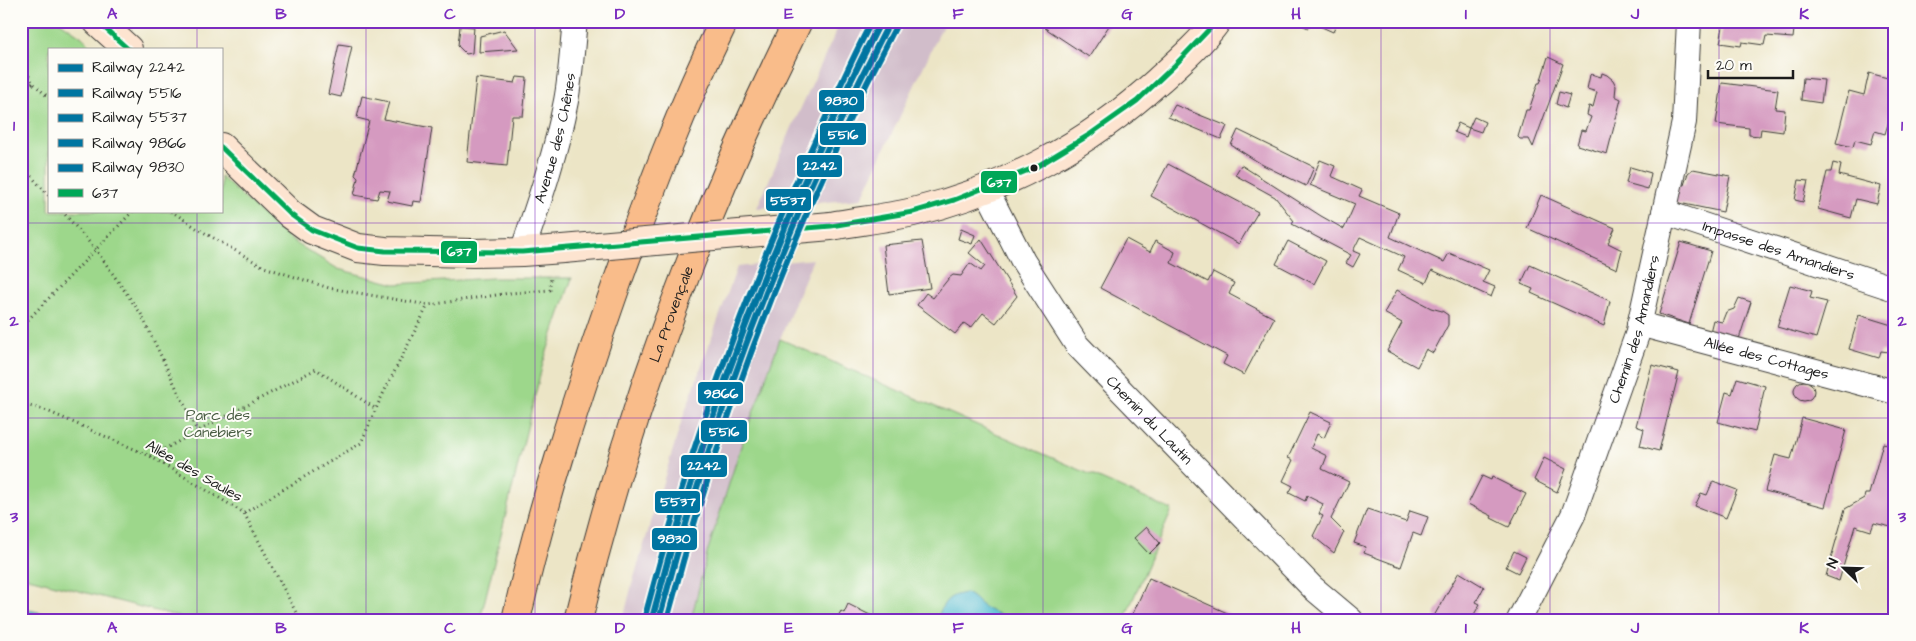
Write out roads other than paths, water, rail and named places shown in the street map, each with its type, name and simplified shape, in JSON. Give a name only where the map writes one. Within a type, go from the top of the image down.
[{"type":"highway","points":[[516,620],[530,558],[566,432],[608,309],[654,181],[707,56],[724,21]]},
{"type":"highway","name":"La Provençale","points":[[578,620],[620,466],[657,349],[706,219],[758,101],[798,21]]},
{"type":"main road","points":[[97,21],[127,48]]},
{"type":"main road","points":[[222,148],[290,214],[312,230],[328,238],[358,248],[385,251],[522,252],[831,226],[913,212],[986,189],[1036,167],[1090,135],[1137,101],[1176,65],[1217,21]]},
{"type":"street","name":"Avenue des Chênes","points":[[522,252],[545,184],[559,133],[566,99],[575,21]]},
{"type":"street","name":"Chemin des Amandiers","points":[[1519,620],[1573,515],[1639,324],[1684,122],[1689,21]]},
{"type":"street","name":"Chemin du Lautin","points":[[986,189],[1023,260],[1077,346],[1313,588],[1351,620]]},
{"type":"street","name":"Impasse des Amandiers","points":[[1664,212],[1895,289]]},
{"type":"street","name":"Allée des Cottages","points":[[1639,324],[1895,392]]},
{"type":"water","points":[[966,593],[983,606],[1009,620],[937,620],[941,609],[950,598]]},
{"type":"water","points":[[21,608],[71,620],[21,620]]},
{"type":"rail line","name":"5537","points":[[644,620],[679,495],[742,312],[791,193],[872,21]]},
{"type":"rail line","name":"9866","points":[[652,618],[697,464],[722,388],[750,313],[811,165],[881,21]]},
{"type":"rail line","name":"2242","points":[[659,620],[704,466],[758,314],[820,166],[890,21]]},
{"type":"rail line","name":"5516","points":[[667,620],[688,543],[712,467],[737,391],[765,316],[827,168],[897,24]]},
{"type":"rail line","name":"9830","points":[[652,620],[687,496],[750,314],[799,196],[851,80],[879,25]]},
{"type":"park label","name":"Parc des Canebiers","points":[[218,424]]}]
